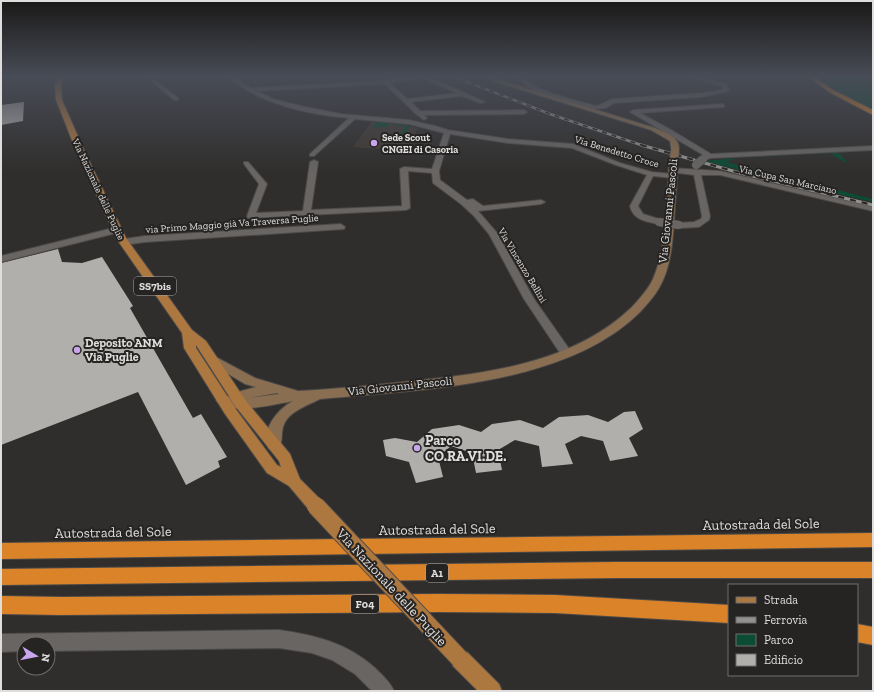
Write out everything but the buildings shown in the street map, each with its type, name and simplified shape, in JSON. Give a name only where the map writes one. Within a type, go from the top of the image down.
[{"type":"highway","name":"Autostrada del Sole","points":[[1,551],[873,540]]},
{"type":"highway","name":"A1","points":[[1,577],[615,570],[873,570]]},
{"type":"highway","name":"F04","points":[[1,605],[532,604],[716,612],[728,614]]},
{"type":"highway","points":[[858,633],[873,636]]},
{"type":"main road","name":"Via Nazionale delle Puglie","points":[[62,108],[117,230],[188,333],[202,344],[212,359],[233,403],[272,469],[294,482],[460,659],[492,691]]},
{"type":"main road","name":"Via Nazionale delle Puglie","points":[[188,333],[190,348],[233,403],[274,444],[285,458],[294,482]]},
{"type":"street","name":"Via Benedetto Croce","points":[[302,108],[354,117],[394,120],[433,127],[446,132],[508,141],[573,146],[618,164],[651,174],[674,173]]},
{"type":"street","points":[[413,108],[433,127]]},
{"type":"street","name":"Via Giovanni Pascoli","points":[[300,395],[482,377],[511,371],[566,353],[599,337],[622,322],[636,310],[653,289],[659,278],[666,255],[674,173],[673,140],[660,132],[585,108]]},
{"type":"street","points":[[688,108],[633,112],[671,132],[707,157]]},
{"type":"street","points":[[418,113],[524,112]]},
{"type":"street","points":[[307,213],[313,159],[354,117]]},
{"type":"street","points":[[246,163],[263,184],[252,216],[406,208],[404,169],[435,171],[446,132]]},
{"type":"street","points":[[651,174],[634,206],[634,209],[639,216],[658,222],[679,225],[696,225],[705,220],[706,216],[695,173],[696,165],[707,157],[873,148]]},
{"type":"street","name":"Via Vincenzo Bellini","points":[[435,171],[436,181],[477,214],[493,233],[529,299],[566,353]]},
{"type":"street","name":"Via Cupa San Marciano","points":[[674,173],[720,173],[873,209]]},
{"type":"street","points":[[443,187],[459,193],[481,209],[541,202]]},
{"type":"street","name":"via Primo Maggio già Va Traversa Puglie","points":[[124,242],[145,239],[341,227]]},
{"type":"street","points":[[1,259],[117,230]]},
{"type":"street","points":[[212,359],[239,376],[278,390],[300,395]]},
{"type":"street","points":[[233,403],[249,394],[278,390]]},
{"type":"street","points":[[274,444],[274,431],[281,416],[305,400],[320,394]]},
{"type":"street","points":[[233,403],[268,401],[300,395]]},
{"type":"street","points":[[1,642],[279,639],[306,642],[328,648],[351,659],[371,676],[385,691]]},
{"type":"shaded area","points":[[372,121],[391,122],[418,128],[406,151],[353,147]]},
{"type":"green space","points":[[378,121],[410,126],[404,136],[400,135],[405,127],[389,123],[388,127],[382,127],[380,125],[377,128],[373,128]]},
{"type":"green space","points":[[831,152],[840,154],[848,164],[832,154],[826,153],[740,158]]},
{"type":"green space","points":[[737,158],[726,162],[873,199],[873,202],[790,183],[705,161]]},
{"type":"railway","points":[[535,108],[641,145]]},
{"type":"railway","points":[[641,145],[740,173],[873,205]]},
{"type":"place","name":"Sede Scout CNGEI di Casoria","points":[[374,143]]},
{"type":"place","name":"Deposito ANM Via Puglie","points":[[77,350]]},
{"type":"place","name":"Parco CO.RA.VI.DE.","points":[[417,448]]}]
